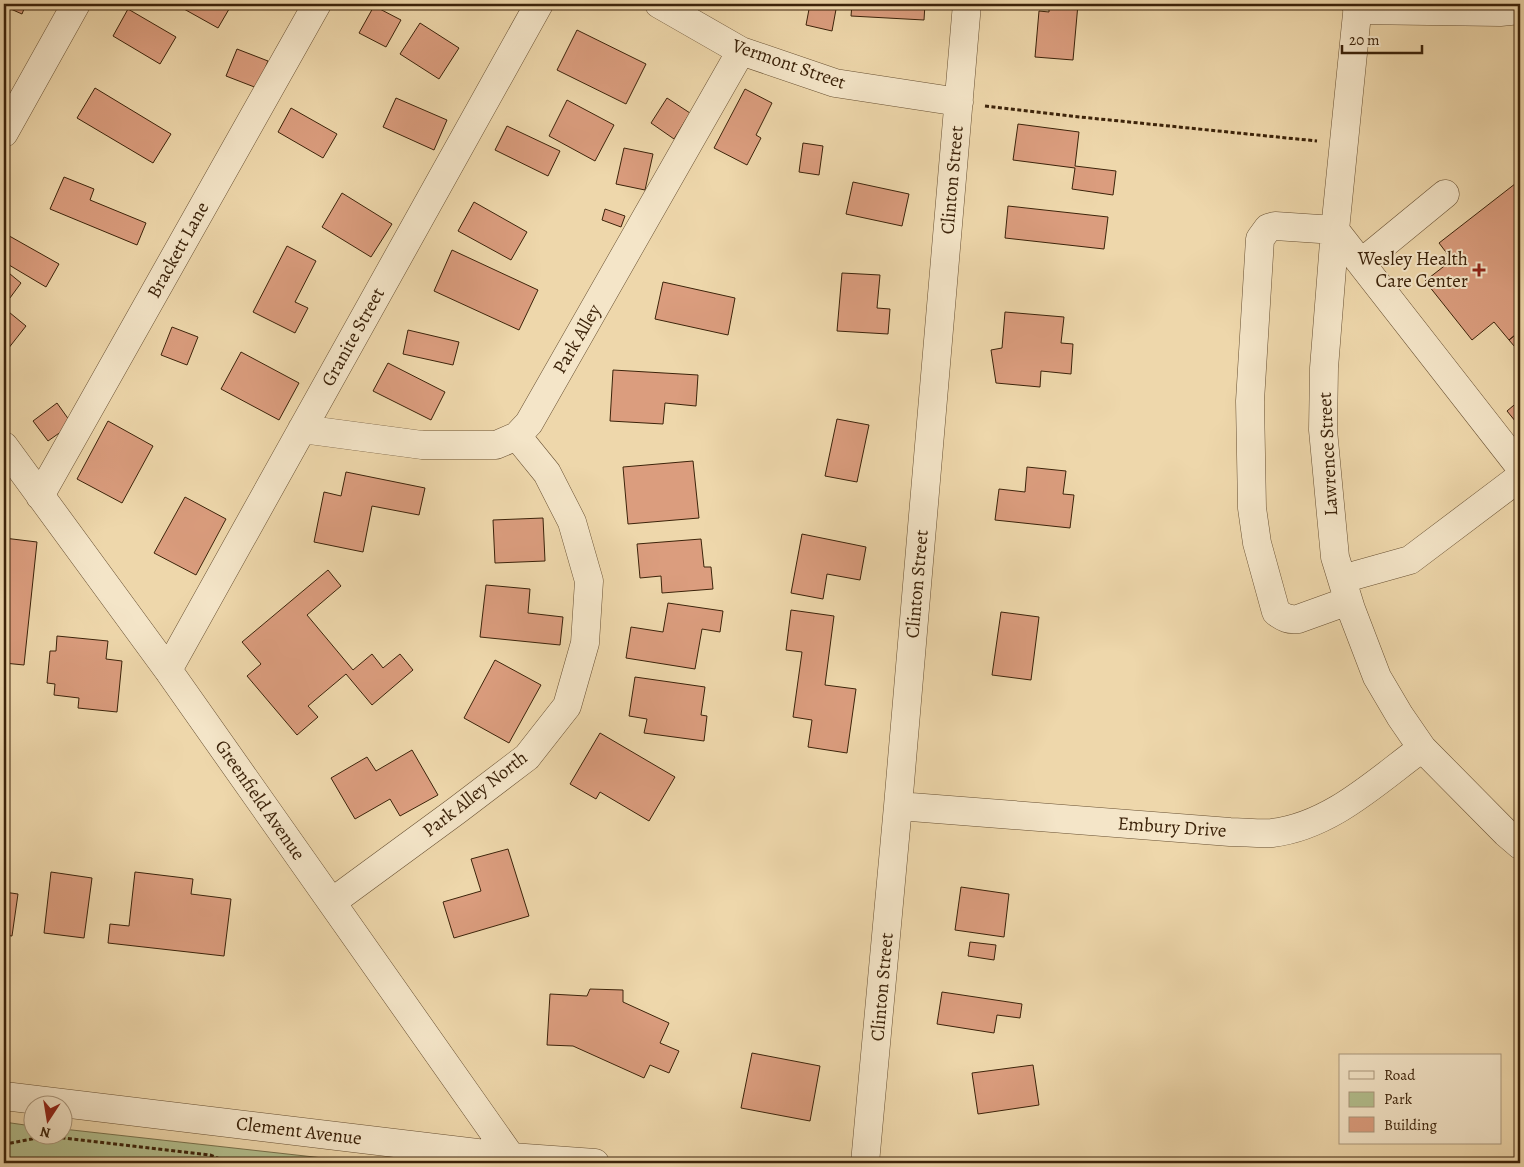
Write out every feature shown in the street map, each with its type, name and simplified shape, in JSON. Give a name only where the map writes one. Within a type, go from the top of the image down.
[{"type":"street","points":[[4,133],[76,4]]},
{"type":"street","name":"Brackett Lane","points":[[40,496],[317,4]]},
{"type":"street","name":"Granite Street","points":[[168,670],[539,4]]},
{"type":"street","name":"Vermont Street","points":[[659,4],[741,51],[834,83],[959,102]]},
{"type":"street","name":"Clinton Street","points":[[866,1163],[968,4]]},
{"type":"street","points":[[1357,7],[1500,12],[1520,10]]},
{"type":"street","name":"Lawrence Street","points":[[1357,7],[1345,144],[1335,230],[1324,368],[1323,430],[1335,557],[1377,677],[1400,716],[1422,748],[1520,845]]},
{"type":"street","name":"Park Alley","points":[[302,429],[422,445],[496,445],[517,436],[529,423],[741,51]]},
{"type":"street","points":[[1361,263],[1445,194]]},
{"type":"street","points":[[1520,467],[1335,230],[1275,226],[1268,228],[1260,239],[1250,401],[1252,508],[1257,543],[1276,612],[1290,620],[1298,619],[1345,590],[1410,560],[1520,477]]},
{"type":"street","name":"Park Alley North","points":[[332,902],[527,757],[567,706],[585,643],[589,581],[572,522],[547,473],[517,436]]},
{"type":"street","name":"Greenfield Avenue","points":[[4,446],[168,670],[511,1157]]},
{"type":"street","name":"Embury Drive","points":[[898,806],[1230,832],[1272,833],[1310,824],[1344,806],[1422,748]]},
{"type":"street","name":"Clement Avenue","points":[[4,1096],[511,1157],[596,1163]]},
{"type":"path","points":[[959,102],[1080,117],[1345,144]]},
{"type":"path","points":[[4,1140],[11,1143],[37,1138],[64,1138],[210,1155],[230,1163]]},
{"type":"green space","points":[[4,1122],[22,1125],[22,1144],[72,1144],[72,1130],[332,1159],[332,1163],[4,1163]]},
{"type":"building","points":[[4,4],[26,4],[22,14],[4,6]]},
{"type":"building","points":[[175,4],[232,4],[218,28]]},
{"type":"building","points":[[810,4],[837,4],[832,31],[806,25]]},
{"type":"building","points":[[852,4],[925,4],[924,20],[851,16]]},
{"type":"building","points":[[1049,4],[1078,4],[1073,60],[1035,57],[1039,11],[1049,12]]},
{"type":"building","points":[[374,6],[401,20],[386,47],[359,33]]},
{"type":"building","points":[[128,9],[176,37],[160,64],[113,36]]},
{"type":"building","points":[[420,23],[459,48],[439,79],[400,54]]},
{"type":"building","points":[[577,30],[646,64],[626,104],[557,70]]},
{"type":"building","points":[[237,49],[268,61],[257,88],[226,76]]},
{"type":"building","points":[[95,88],[171,134],[153,163],[77,118]]},
{"type":"building","points":[[745,89],[772,103],[756,135],[761,138],[747,165],[714,148]]},
{"type":"building","points":[[396,98],[447,120],[434,150],[383,127]]},
{"type":"building","points":[[667,98],[690,113],[674,139],[651,123]]},
{"type":"building","points":[[567,100],[614,125],[595,161],[549,136]]},
{"type":"building","points":[[291,108],[337,134],[323,158],[278,132]]},
{"type":"building","points":[[1018,124],[1079,132],[1075,166],[1116,171],[1113,195],[1072,189],[1075,168],[1013,160]]},
{"type":"building","points":[[507,126],[560,151],[548,176],[495,150]]},
{"type":"building","points":[[803,143],[823,146],[819,175],[799,172]]},
{"type":"building","points":[[624,148],[653,154],[645,190],[616,184]]},
{"type":"building","points":[[64,177],[94,189],[90,200],[146,223],[137,245],[50,209]]},
{"type":"building","name":"Wesley Health Care Center","points":[[1520,180],[1520,331],[1509,340],[1494,322],[1472,340],[1425,281],[1452,260],[1439,243]]},
{"type":"building","points":[[853,182],[909,194],[902,226],[846,214]]},
{"type":"building","points":[[342,193],[392,224],[371,257],[322,227]]},
{"type":"building","points":[[474,202],[527,232],[511,260],[458,231]]},
{"type":"building","points":[[1008,206],[1108,217],[1104,249],[1005,238]]},
{"type":"building","points":[[605,209],[625,216],[621,227],[602,220]]},
{"type":"building","points":[[4,233],[59,264],[46,287],[4,262]]},
{"type":"building","points":[[287,246],[316,261],[295,302],[308,308],[295,333],[253,312]]},
{"type":"building","points":[[452,250],[538,290],[519,330],[434,291]]},
{"type":"building","points":[[4,269],[21,283],[4,306]]},
{"type":"building","points":[[842,273],[880,275],[877,308],[890,309],[888,334],[837,331]]},
{"type":"building","points":[[663,282],[735,298],[728,335],[655,319]]},
{"type":"building","points":[[4,308],[26,326],[4,354]]},
{"type":"building","points":[[1005,312],[1064,317],[1061,343],[1073,344],[1071,374],[1041,371],[1040,387],[996,383],[991,350],[1002,348]]},
{"type":"building","points":[[172,327],[198,337],[187,365],[161,355]]},
{"type":"building","points":[[408,330],[459,342],[453,365],[403,354]]},
{"type":"building","points":[[1520,331],[1520,353],[1509,340]]},
{"type":"building","points":[[241,352],[299,383],[279,420],[221,389]]},
{"type":"building","points":[[388,363],[445,392],[431,420],[373,391]]},
{"type":"building","points":[[613,370],[698,375],[696,406],[665,403],[663,424],[610,421]]},
{"type":"building","points":[[1520,400],[1520,427],[1507,411]]},
{"type":"building","points":[[57,403],[72,424],[48,441],[33,421]]},
{"type":"building","points":[[837,419],[869,425],[857,482],[825,476]]},
{"type":"building","points":[[108,421],[153,446],[122,503],[77,479]]},
{"type":"building","points":[[693,461],[699,518],[628,524],[623,467]]},
{"type":"building","points":[[1027,467],[1066,471],[1063,494],[1074,495],[1070,528],[995,520],[999,489],[1025,492]]},
{"type":"building","points":[[346,472],[425,488],[419,515],[372,506],[363,552],[314,542],[324,492],[341,496]]},
{"type":"building","points":[[185,497],[226,519],[196,575],[154,553]]},
{"type":"building","points":[[543,518],[545,561],[495,563],[493,520]]},
{"type":"building","points":[[802,534],[866,547],[860,580],[827,574],[823,599],[791,593]]},
{"type":"building","points":[[4,538],[37,542],[24,665],[4,663]]},
{"type":"building","points":[[701,539],[704,567],[711,567],[713,589],[662,593],[661,576],[640,578],[637,544]]},
{"type":"building","points":[[328,570],[341,586],[307,615],[353,670],[372,654],[383,668],[400,654],[413,670],[372,705],[346,674],[308,706],[318,717],[297,735],[247,676],[261,664],[242,642]]},
{"type":"building","points":[[486,585],[530,589],[528,613],[563,617],[560,645],[480,637]]},
{"type":"building","points":[[668,603],[723,611],[720,632],[702,629],[695,669],[626,658],[631,627],[663,632]]},
{"type":"building","points":[[791,610],[834,616],[825,685],[856,689],[847,753],[808,747],[812,720],[793,717],[802,652],[786,650]]},
{"type":"building","points":[[1001,612],[1039,617],[1031,680],[992,675]]},
{"type":"building","points":[[57,636],[108,641],[106,659],[122,661],[117,712],[78,708],[79,698],[54,695],[55,684],[47,683],[50,651],[56,651]]},
{"type":"building","points":[[495,660],[541,685],[509,743],[464,718]]},
{"type":"building","points":[[635,677],[705,687],[701,715],[707,716],[704,741],[644,733],[647,719],[629,716]]},
{"type":"building","points":[[600,733],[675,777],[649,821],[600,792],[596,799],[570,784]]},
{"type":"building","points":[[412,750],[438,795],[400,816],[390,799],[355,819],[331,778],[367,757],[376,771]]},
{"type":"building","points":[[508,849],[529,916],[454,938],[443,902],[481,891],[471,859]]},
{"type":"building","points":[[51,872],[92,878],[84,938],[44,933]]},
{"type":"building","points":[[135,872],[193,879],[191,894],[231,899],[224,956],[108,943],[110,924],[129,926]]},
{"type":"building","points":[[961,887],[1009,894],[1004,937],[955,930]]},
{"type":"building","points":[[4,892],[18,894],[12,936],[4,935]]},
{"type":"building","points":[[970,942],[996,945],[994,960],[968,956]]},
{"type":"building","points":[[590,989],[623,990],[623,1002],[669,1023],[660,1043],[679,1051],[669,1073],[650,1065],[644,1078],[573,1046],[547,1045],[550,994],[587,996]]},
{"type":"building","points":[[942,992],[1022,1004],[1020,1018],[997,1015],[994,1033],[937,1024]]},
{"type":"building","points":[[752,1053],[820,1066],[810,1121],[741,1108]]},
{"type":"building","points":[[1033,1065],[1039,1105],[978,1114],[972,1073]]},
{"type":"place","name":"Wesley Health Care Center","points":[[1479,270]]}]
